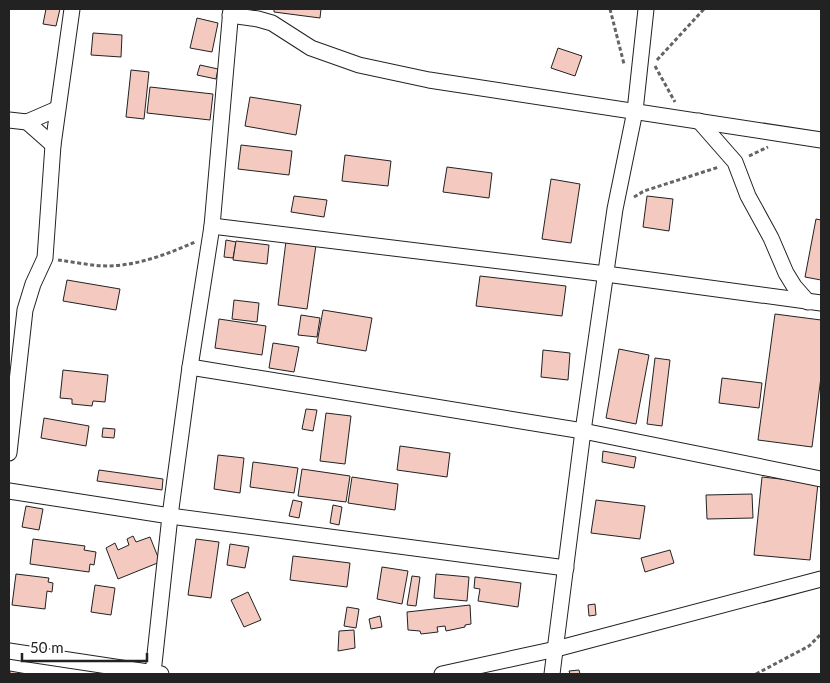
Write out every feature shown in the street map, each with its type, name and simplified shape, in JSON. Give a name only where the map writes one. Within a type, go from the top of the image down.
[{"type":"street","points":[[9,453],[26,310],[33,284],[45,258],[53,145],[72,9]]},
{"type":"street","points":[[552,674],[583,431],[615,209],[640,78],[646,9]]},
{"type":"street","points":[[9,651],[157,674],[170,516],[190,367],[212,226],[230,12],[272,24],[310,48],[359,65],[429,80],[821,140]]},
{"type":"street","points":[[9,120],[27,122],[58,109]]},
{"type":"street","points":[[692,120],[735,162],[748,196],[771,238],[786,273],[794,286],[815,303]]},
{"type":"street","points":[[27,122],[53,145]]},
{"type":"street","points":[[212,226],[606,274],[815,303]]},
{"type":"street","points":[[190,367],[583,431],[821,479]]},
{"type":"street","points":[[9,491],[170,516],[566,568]]},
{"type":"street","points":[[442,674],[556,649],[821,579]]},
{"type":"path","points":[[610,9],[624,67]]},
{"type":"path","points":[[640,78],[704,9]]},
{"type":"path","points":[[654,63],[692,120]]},
{"type":"path","points":[[615,209],[644,191],[735,162],[771,146],[787,135]]},
{"type":"path","points":[[45,258],[108,266],[138,262],[167,254],[195,242],[212,226]]},
{"type":"path","points":[[756,674],[809,646],[821,634]]},
{"type":"building","points":[[46,9],[60,9],[56,26],[43,24]]},
{"type":"building","points":[[274,9],[321,9],[320,18],[274,12]]},
{"type":"building","points":[[197,18],[218,23],[212,52],[190,48]]},
{"type":"building","points":[[93,33],[122,35],[121,57],[91,55]]},
{"type":"building","points":[[558,48],[582,56],[575,76],[551,68]]},
{"type":"building","points":[[200,65],[218,69],[216,79],[197,75]]},
{"type":"building","points":[[131,70],[149,72],[144,119],[126,117]]},
{"type":"building","points":[[150,87],[213,94],[210,120],[147,113]]},
{"type":"building","points":[[250,97],[301,105],[296,135],[245,126]]},
{"type":"building","points":[[241,145],[292,151],[289,175],[238,169]]},
{"type":"building","points":[[345,155],[391,161],[388,186],[342,181]]},
{"type":"building","points":[[447,167],[492,173],[489,198],[443,192]]},
{"type":"building","points":[[551,179],[580,184],[571,243],[542,239]]},
{"type":"building","points":[[294,196],[327,200],[324,217],[291,212]]},
{"type":"building","points":[[647,196],[673,199],[669,231],[643,227]]},
{"type":"building","points":[[816,219],[821,220],[821,280],[805,277]]},
{"type":"building","points":[[226,240],[236,242],[233,258],[224,257]]},
{"type":"building","points":[[236,241],[269,245],[267,264],[233,260]]},
{"type":"building","points":[[286,241],[316,245],[307,309],[278,305]]},
{"type":"building","points":[[480,276],[566,286],[562,316],[476,306]]},
{"type":"building","points":[[67,280],[120,289],[116,310],[63,301]]},
{"type":"building","points":[[234,300],[259,303],[257,322],[232,319]]},
{"type":"building","points":[[323,310],[372,318],[366,351],[317,343]]},
{"type":"building","points":[[775,314],[821,320],[821,377],[812,447],[758,440]]},
{"type":"building","points":[[301,315],[320,318],[317,337],[298,335]]},
{"type":"building","points":[[219,319],[266,326],[262,355],[215,348]]},
{"type":"building","points":[[273,343],[299,347],[294,372],[269,368]]},
{"type":"building","points":[[619,349],[649,355],[636,424],[606,418]]},
{"type":"building","points":[[543,350],[570,353],[568,380],[541,377]]},
{"type":"building","points":[[655,358],[670,360],[662,426],[647,424]]},
{"type":"building","points":[[63,370],[108,375],[105,402],[93,401],[92,406],[72,404],[72,399],[60,398]]},
{"type":"building","points":[[722,378],[762,383],[759,408],[719,403]]},
{"type":"building","points":[[306,409],[317,410],[313,431],[302,429]]},
{"type":"building","points":[[326,413],[351,416],[345,464],[320,461]]},
{"type":"building","points":[[44,418],[89,426],[86,446],[41,438]]},
{"type":"building","points":[[103,428],[115,429],[114,438],[102,437]]},
{"type":"building","points":[[400,446],[450,453],[447,477],[397,470]]},
{"type":"building","points":[[603,451],[636,457],[634,468],[602,462]]},
{"type":"building","points":[[218,455],[244,458],[240,493],[214,489]]},
{"type":"building","points":[[253,462],[298,468],[294,493],[250,487]]},
{"type":"building","points":[[302,469],[350,476],[346,502],[298,496]]},
{"type":"building","points":[[99,470],[163,479],[162,490],[97,481]]},
{"type":"building","points":[[352,477],[398,484],[395,510],[348,503]]},
{"type":"building","points":[[762,477],[818,483],[810,560],[754,555]]},
{"type":"building","points":[[752,494],[753,518],[707,519],[706,495]]},
{"type":"building","points":[[293,500],[302,502],[299,518],[289,516]]},
{"type":"building","points":[[596,500],[645,506],[640,539],[591,533]]},
{"type":"building","points":[[333,505],[342,507],[339,525],[330,523]]},
{"type":"building","points":[[26,506],[43,509],[39,530],[22,527]]},
{"type":"building","points":[[133,536],[136,542],[150,537],[160,562],[118,579],[106,548],[115,543],[118,550],[129,545],[127,539]]},
{"type":"building","points":[[33,539],[85,546],[84,550],[96,552],[94,565],[90,564],[89,572],[30,564]]},
{"type":"building","points":[[196,539],[219,542],[211,598],[188,595]]},
{"type":"building","points":[[230,544],[249,547],[245,568],[227,565]]},
{"type":"building","points":[[670,550],[674,563],[645,572],[641,558]]},
{"type":"building","points":[[293,556],[350,563],[347,587],[290,580]]},
{"type":"building","points":[[382,567],[408,571],[402,604],[377,599]]},
{"type":"building","points":[[16,574],[49,578],[48,582],[53,583],[52,592],[47,591],[45,609],[12,605]]},
{"type":"building","points":[[436,574],[469,577],[467,601],[434,598]]},
{"type":"building","points":[[412,576],[420,577],[416,606],[407,605]]},
{"type":"building","points":[[475,577],[521,583],[518,607],[478,601],[480,589],[474,588]]},
{"type":"building","points":[[95,585],[115,588],[111,615],[91,612]]},
{"type":"building","points":[[248,592],[261,620],[244,627],[231,600]]},
{"type":"building","points":[[595,604],[596,615],[589,616],[588,605]]},
{"type":"building","points":[[470,605],[471,624],[465,625],[465,627],[446,631],[445,626],[437,627],[438,632],[421,634],[420,631],[408,630],[407,612]]},
{"type":"building","points":[[347,607],[359,609],[356,628],[344,626]]},
{"type":"building","points":[[380,616],[382,627],[371,629],[369,619]]},
{"type":"building","points":[[354,630],[355,648],[338,651],[339,631]]},
{"type":"building","points":[[579,670],[580,674],[570,674],[569,671]]},
{"type":"building","points":[[10,671],[27,674],[10,674]]}]
